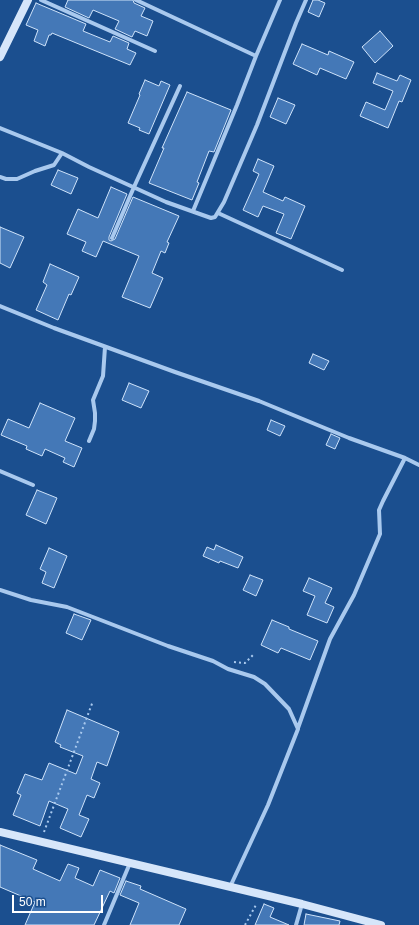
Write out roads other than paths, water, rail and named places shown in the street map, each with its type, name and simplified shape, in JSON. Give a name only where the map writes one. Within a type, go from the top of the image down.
[{"type":"main road","points":[[0,57],[28,0]]},
{"type":"main road","points":[[0,832],[302,904],[381,925]]},
{"type":"street","points":[[41,0],[155,51]]},
{"type":"street","points":[[136,0],[256,56]]},
{"type":"street","points":[[193,211],[238,106],[256,56],[280,0]]},
{"type":"street","points":[[0,128],[62,152],[88,167],[166,202],[211,218],[215,217],[224,202],[258,125],[306,0]]},
{"type":"street","points":[[112,238],[180,86]]},
{"type":"street","points":[[0,177],[6,179],[18,179],[35,170],[54,165],[62,152]]},
{"type":"street","points":[[218,213],[342,270]]},
{"type":"street","points":[[0,306],[106,347],[259,400],[349,438],[405,458],[419,465]]},
{"type":"street","points":[[89,441],[94,429],[95,413],[93,400],[103,376],[106,347]]},
{"type":"street","points":[[230,888],[268,805],[298,729],[330,639],[354,596],[380,534],[380,510],[382,501],[405,458]]},
{"type":"street","points":[[0,471],[33,485]]},
{"type":"street","points":[[0,590],[31,600],[67,607],[254,677],[265,684],[289,709],[298,729]]},
{"type":"street","points":[[104,925],[130,863]]},
{"type":"street","points":[[296,925],[302,904]]}]
